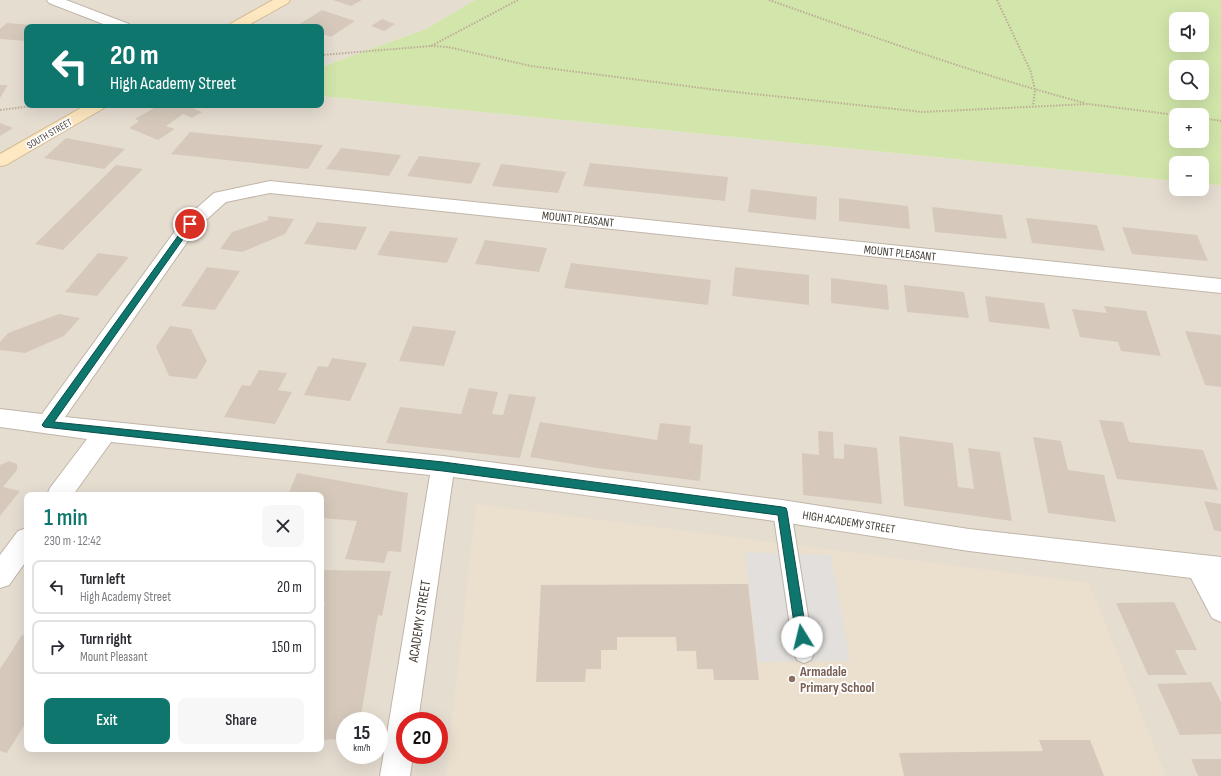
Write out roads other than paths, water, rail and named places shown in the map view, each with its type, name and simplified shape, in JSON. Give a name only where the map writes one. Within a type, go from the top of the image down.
[{"type":"main road","points":[[240,24],[283,0]]},
{"type":"main road","name":"SOUTH STREET","points":[[0,161],[93,108]]},
{"type":"street","points":[[54,0],[116,24]]},
{"type":"street","name":"MOUNT PLEASANT","points":[[47,425],[190,224],[220,197],[270,187],[1221,286]]},
{"type":"street","name":"HIGH ACADEMY STREET","points":[[0,418],[105,432],[443,466],[782,511],[969,540],[1210,568]]},
{"type":"street","points":[[61,492],[105,432]]},
{"type":"street","name":"ACADEMY STREET","points":[[395,776],[443,466]]},
{"type":"street","points":[[0,576],[24,543]]},
{"type":"street","points":[[1210,568],[1221,609]]},
{"type":"lane","points":[[782,511],[804,653]]},
{"type":"place","name":"Armadale Primary School","points":[[792,679]]}]
